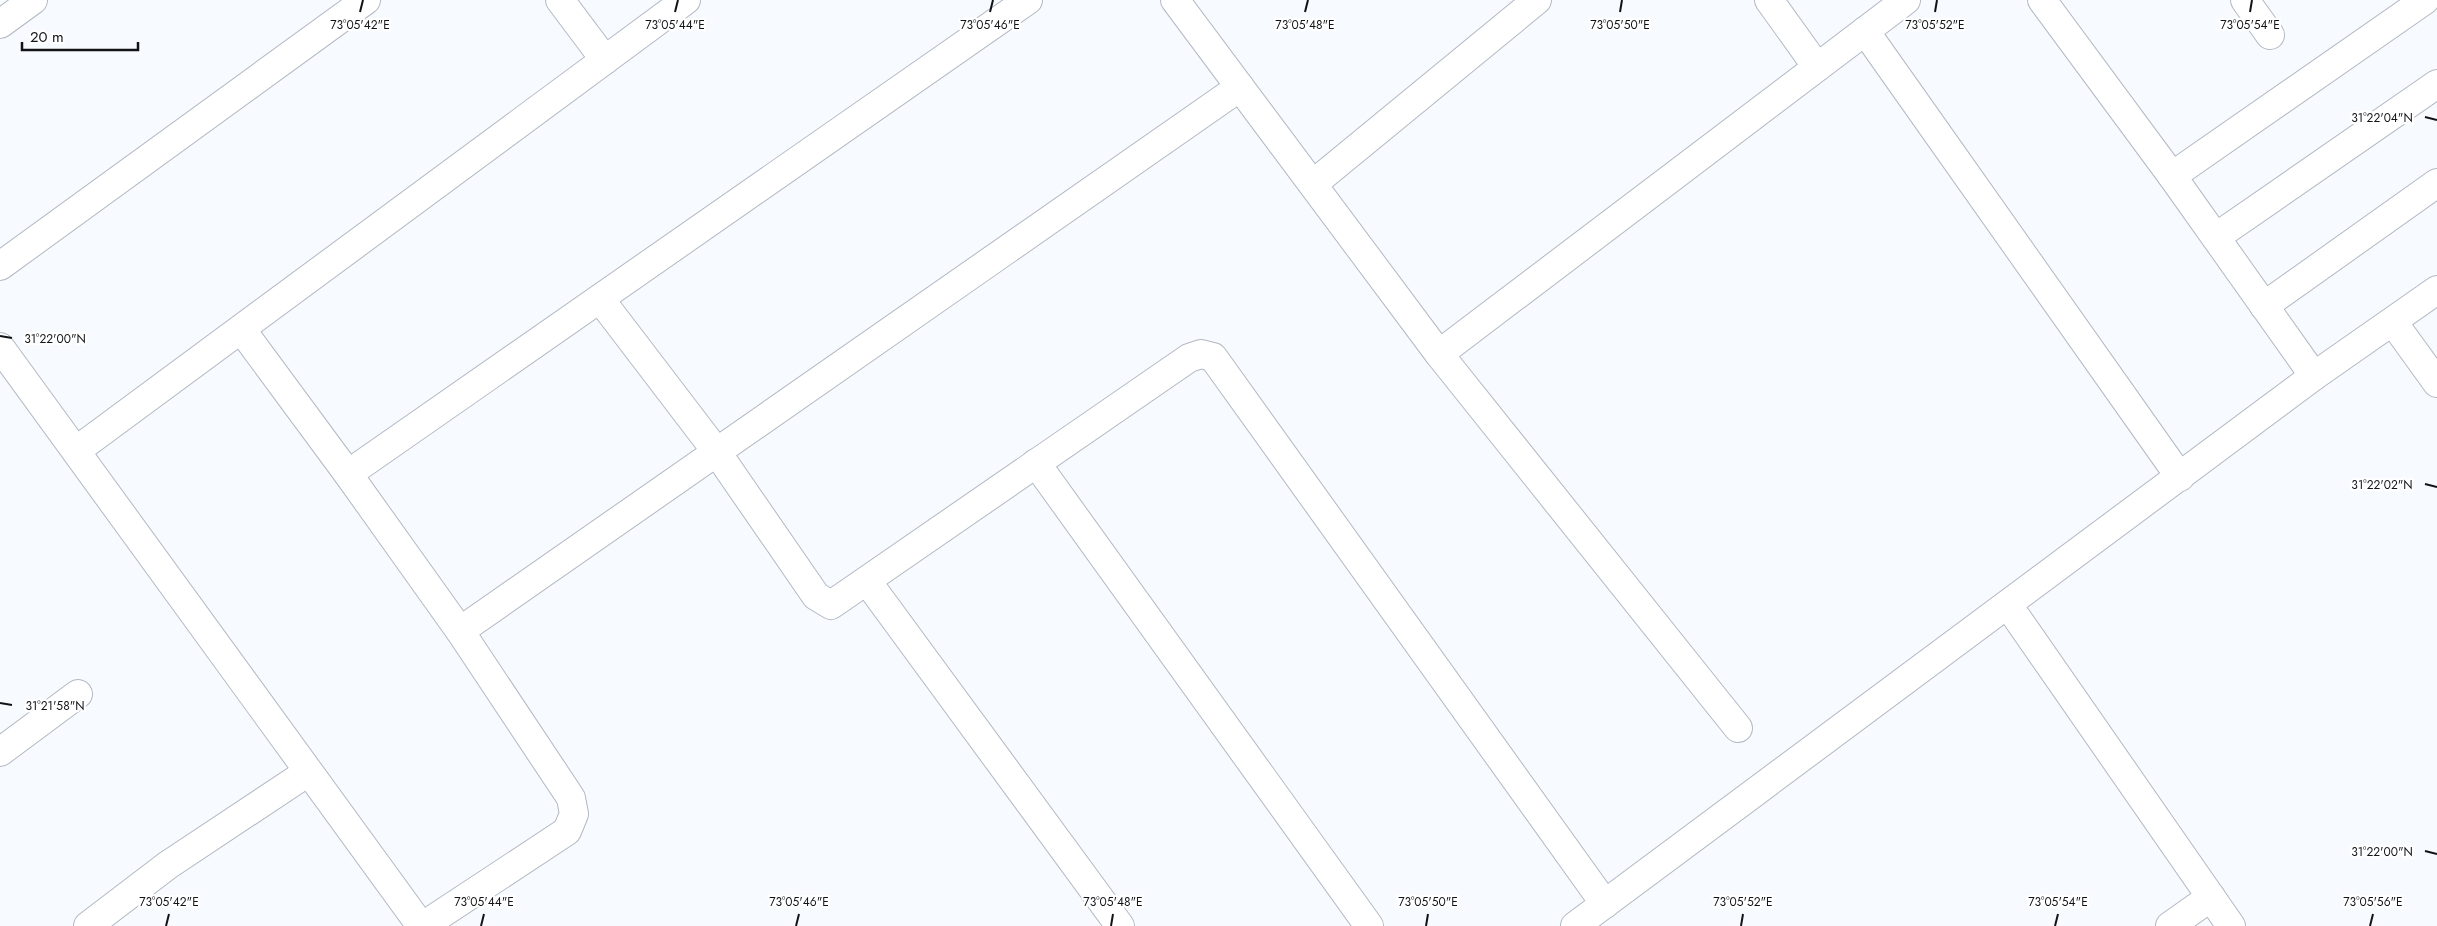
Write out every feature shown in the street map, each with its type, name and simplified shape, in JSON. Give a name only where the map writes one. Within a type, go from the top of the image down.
[{"type":"street","points":[[0,24],[32,0]]},
{"type":"street","points":[[0,266],[366,0]]},
{"type":"street","points":[[560,0],[605,60]]},
{"type":"street","points":[[77,450],[686,0]]},
{"type":"street","points":[[348,474],[1028,0]]},
{"type":"street","points":[[1175,0],[1439,354],[1738,728]]},
{"type":"street","points":[[1313,184],[1537,0]]},
{"type":"street","points":[[1769,0],[1817,67]]},
{"type":"street","points":[[1439,354],[1906,0]]},
{"type":"street","points":[[2042,0],[2172,176],[2314,376]]},
{"type":"street","points":[[2245,0],[2270,35]]},
{"type":"street","points":[[2172,176],[2424,0]]},
{"type":"street","points":[[1864,31],[2180,477]]},
{"type":"street","points":[[2216,237],[2437,84]]},
{"type":"street","points":[[460,631],[1240,87]]},
{"type":"street","points":[[2264,306],[2437,183]]},
{"type":"street","points":[[1575,926],[2314,376],[2437,290]]},
{"type":"street","points":[[600,299],[716,452],[816,596],[831,605],[1189,358],[1201,354],[1213,357],[1605,904]]},
{"type":"street","points":[[2393,322],[2437,383]]},
{"type":"street","points":[[0,347],[77,450],[308,772],[422,926],[567,831],[574,814],[571,798],[460,631],[241,329]]},
{"type":"street","points":[[1036,464],[1369,926]]},
{"type":"street","points":[[867,581],[1120,926]]},
{"type":"street","points":[[2008,605],[2231,926]]},
{"type":"street","points":[[0,752],[78,694]]},
{"type":"street","points":[[88,926],[168,866],[308,772]]},
{"type":"street","points":[[2170,926],[2211,897]]}]
